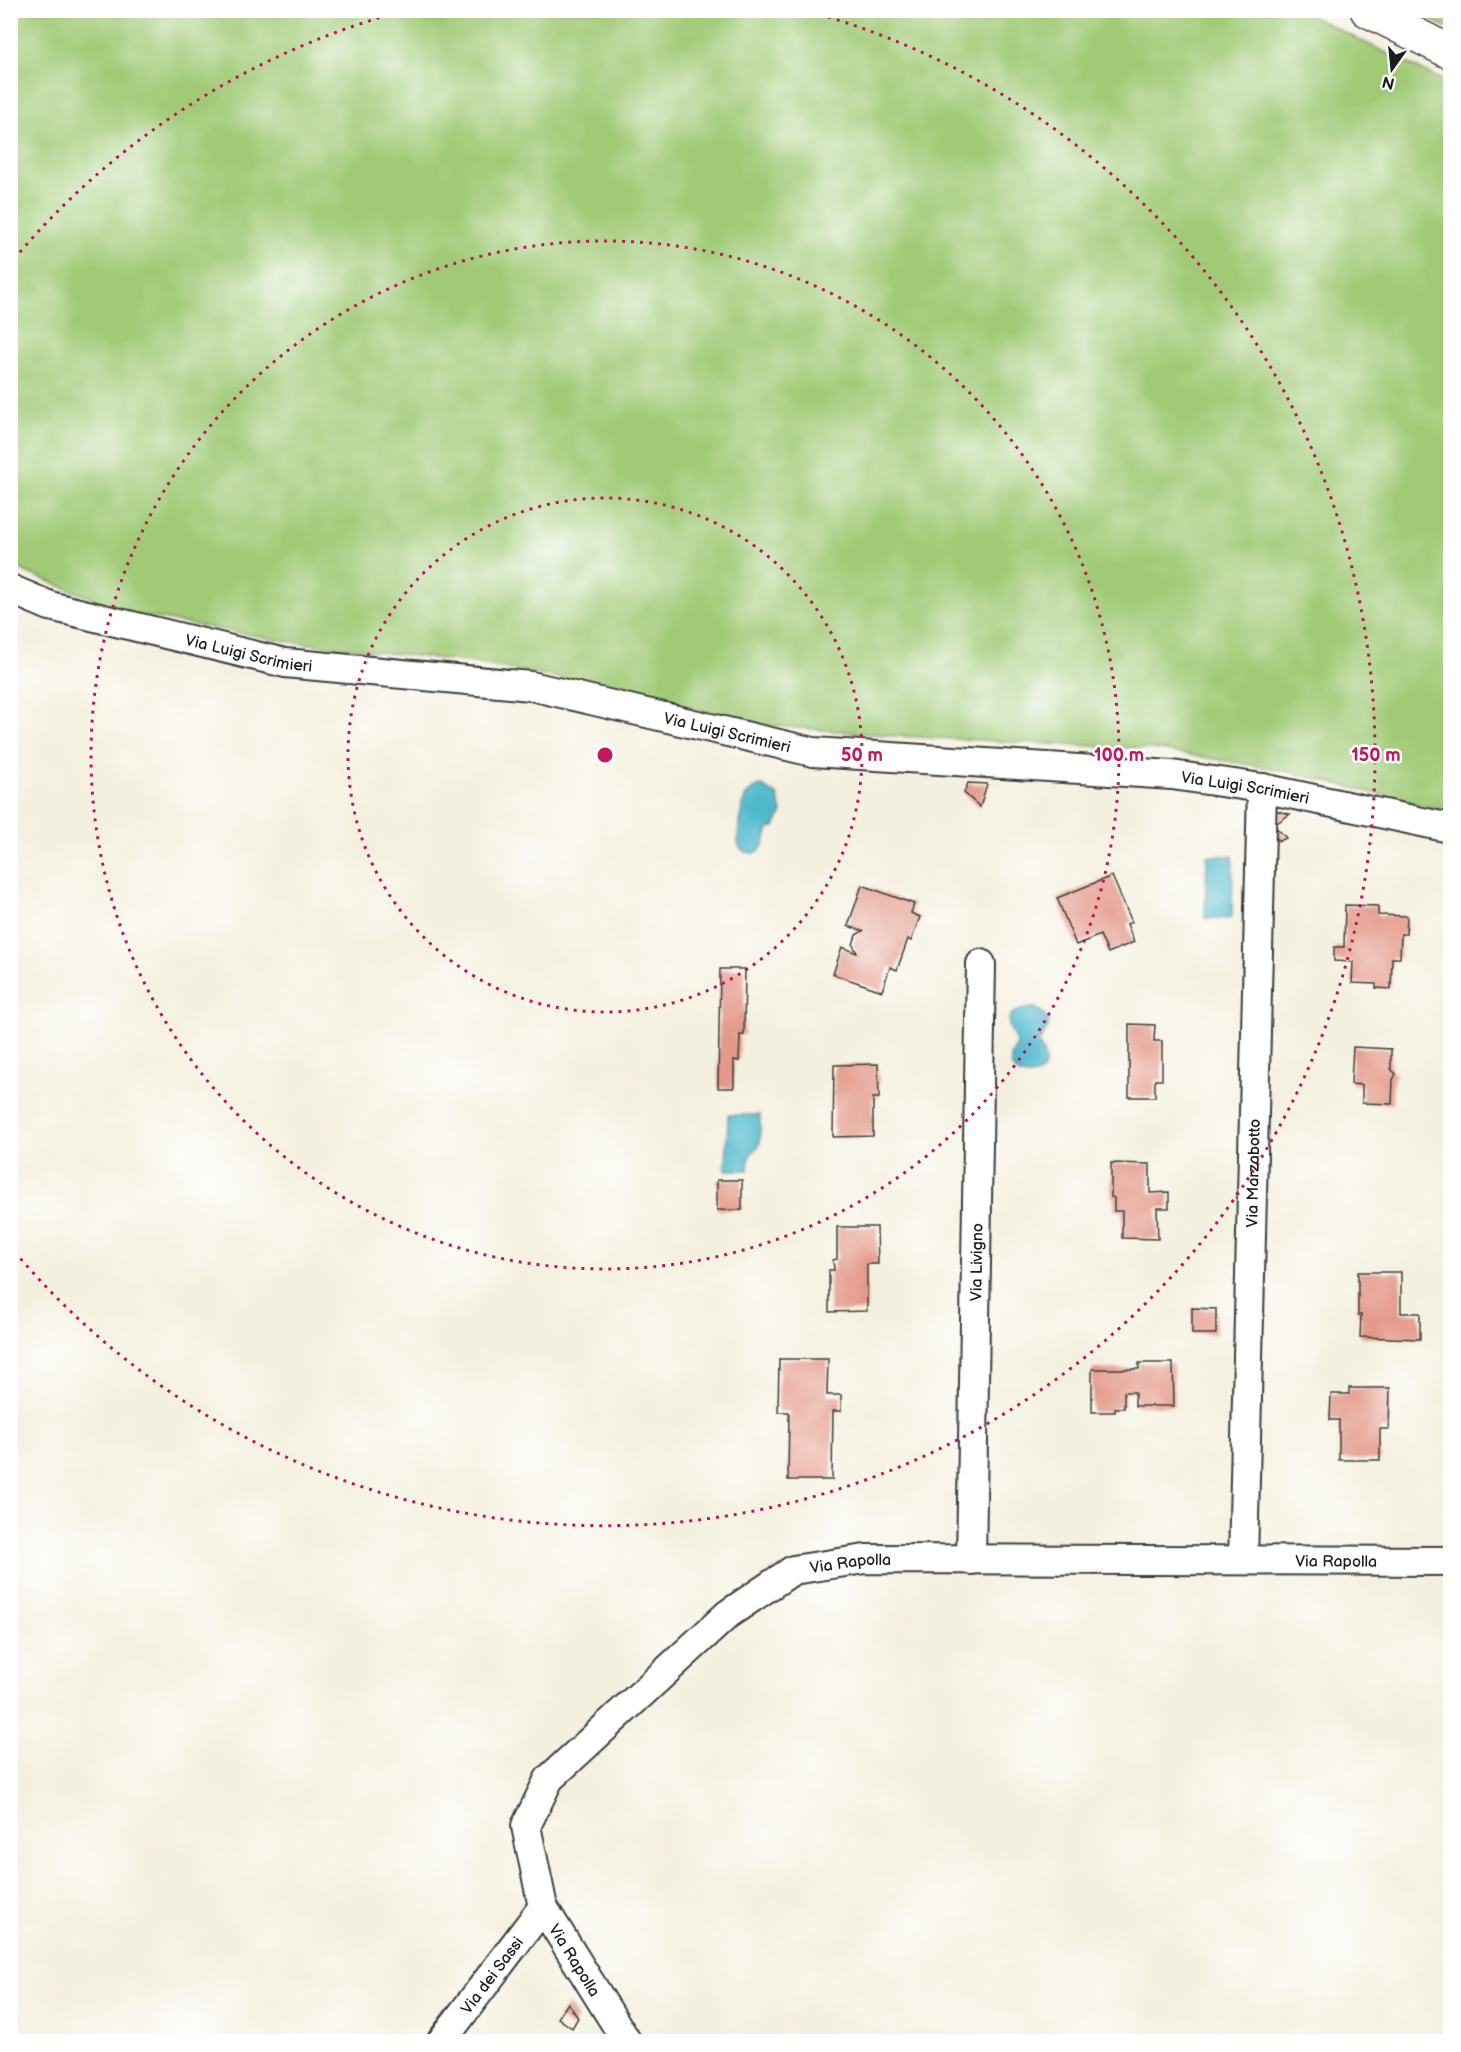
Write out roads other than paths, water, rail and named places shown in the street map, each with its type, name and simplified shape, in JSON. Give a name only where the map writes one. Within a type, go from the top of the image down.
[{"type":"main road","points":[[1367,10],[1450,52]]},
{"type":"street","name":"Via Luigi Scrimieri","points":[[10,589],[51,606],[285,663],[531,686],[813,752],[1172,775],[1262,788],[1450,828]]},
{"type":"street","name":"Via Marzabotto","points":[[1243,1560],[1262,788]]},
{"type":"street","name":"Via Livigno","points":[[971,1560],[981,964]]},
{"type":"street","name":"Via Rapolla","points":[[627,2042],[543,1907],[526,1826],[549,1779],[728,1614],[793,1570],[865,1559],[1450,1561]]},
{"type":"street","name":"Via dei Sassi","points":[[441,2042],[543,1907]]},
{"type":"water","points":[[762,786],[777,795],[782,812],[775,827],[769,829],[762,847],[755,852],[748,853],[741,849],[738,839],[744,800],[750,791]]},
{"type":"water","points":[[1207,856],[1233,856],[1232,918],[1205,918]]},
{"type":"water","points":[[1035,1008],[1049,1021],[1048,1028],[1039,1041],[1045,1059],[1044,1067],[1035,1075],[1028,1076],[1015,1071],[1011,1065],[1011,1057],[1017,1044],[1009,1022],[1013,1013]]},
{"type":"water","points":[[728,1115],[760,1115],[760,1144],[749,1157],[748,1170],[726,1170]]}]
